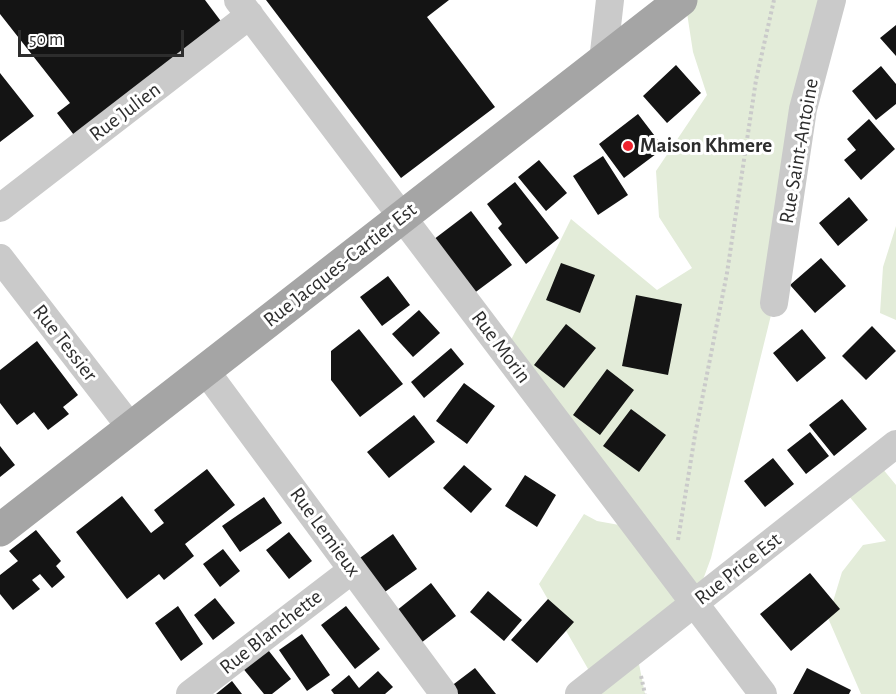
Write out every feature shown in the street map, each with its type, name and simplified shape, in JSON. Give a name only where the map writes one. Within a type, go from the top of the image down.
[{"type":"main road","name":"Rue Jacques-Cartier Est","points":[[0,530],[603,61],[668,4]]},
{"type":"street","points":[[603,61],[610,0]]},
{"type":"street","name":"Rue Saint-Antoine","points":[[774,303],[803,109],[832,0]]},
{"type":"street","name":"Rue Morin","points":[[244,8],[762,694]]},
{"type":"street","name":"Rue Julien","points":[[0,208],[244,8]]},
{"type":"street","name":"Rue Tessier","points":[[0,258],[131,428]]},
{"type":"street","name":"Rue Lemieux","points":[[205,370],[444,694]]},
{"type":"street","name":"Rue Price Est","points":[[579,694],[896,444]]},
{"type":"street","name":"Rue Blanchette","points":[[190,694],[352,570]]},
{"type":"path","points":[[673,575],[695,435],[728,273],[756,80],[774,0]]},
{"type":"green space","points":[[685,0],[832,0],[774,303],[711,558],[694,604],[636,649],[645,694],[594,694],[595,681],[539,584],[584,514],[597,521],[636,528],[510,342],[571,219],[657,290],[692,268],[659,217],[656,171],[707,95],[693,52]]},
{"type":"green space","points":[[896,226],[896,320],[880,313],[883,267]]},
{"type":"green space","points":[[882,468],[896,485],[896,694],[861,694],[828,618],[842,572],[863,545],[886,541],[848,495]]},
{"type":"building","points":[[0,0],[205,0],[223,24],[77,139],[57,113],[70,103],[0,14]]},
{"type":"building","points":[[266,0],[449,0],[427,17],[495,107],[401,178]]},
{"type":"building","points":[[896,25],[896,56],[880,38]]},
{"type":"building","points":[[676,65],[701,93],[667,123],[643,96]]},
{"type":"building","points":[[881,66],[896,84],[896,104],[876,120],[852,91]]},
{"type":"building","points":[[0,73],[34,116],[0,142]]},
{"type":"building","points":[[638,114],[664,148],[624,178],[599,144]]},
{"type":"building","points":[[869,119],[895,149],[861,180],[844,160],[856,150],[847,139]]},
{"type":"building","points":[[603,156],[628,195],[598,215],[573,176]]},
{"type":"building","points":[[539,160],[567,193],[546,211],[518,177]]},
{"type":"building","points":[[515,182],[559,238],[526,264],[498,228],[502,224],[487,204]]},
{"type":"building","points":[[849,197],[868,220],[838,246],[819,223]]},
{"type":"building","points":[[471,211],[512,265],[469,297],[429,243]]},
{"type":"building","points":[[821,258],[846,286],[815,313],[790,285]]},
{"type":"building","points":[[561,263],[595,275],[580,313],[546,300]]},
{"type":"building","points":[[388,276],[410,305],[382,326],[360,297]]},
{"type":"building","points":[[636,295],[682,304],[668,375],[622,366]]},
{"type":"building","points":[[419,310],[440,333],[413,357],[392,334]]},
{"type":"building","points":[[566,324],[596,348],[564,388],[534,365]]},
{"type":"building","points":[[872,326],[896,351],[866,380],[842,356]]},
{"type":"building","points":[[359,329],[403,384],[360,417],[331,380],[331,351]]},
{"type":"building","points":[[802,329],[826,358],[797,382],[773,353]]},
{"type":"building","points":[[37,341],[78,395],[63,407],[69,414],[48,430],[34,412],[17,425],[0,403],[0,370]]},
{"type":"building","points":[[451,348],[464,364],[424,398],[411,382]]},
{"type":"building","points":[[607,369],[634,390],[600,435],[573,415]]},
{"type":"building","points":[[464,383],[495,406],[467,444],[436,421]]},
{"type":"building","points":[[842,399],[867,429],[834,456],[809,425]]},
{"type":"building","points":[[631,409],[666,435],[639,472],[603,446]]},
{"type":"building","points":[[414,415],[435,442],[389,478],[367,452]]},
{"type":"building","points":[[810,432],[829,456],[806,474],[787,450]]},
{"type":"building","points":[[0,446],[15,465],[0,477]]},
{"type":"building","points":[[773,458],[794,484],[765,507],[744,481]]},
{"type":"building","points":[[464,465],[492,489],[471,513],[443,488]]},
{"type":"building","points":[[207,469],[235,505],[185,544],[194,556],[164,580],[159,574],[127,599],[76,532],[122,496],[151,533],[164,523],[154,510]]},
{"type":"building","points":[[525,475],[556,495],[537,527],[505,506]]},
{"type":"building","points":[[264,497],[282,523],[240,552],[222,526]]},
{"type":"building","points":[[36,530],[61,561],[56,566],[65,577],[52,588],[40,574],[32,580],[40,589],[13,610],[0,594],[0,575],[18,561],[9,551]]},
{"type":"building","points":[[289,532],[312,561],[289,579],[266,550]]},
{"type":"building","points":[[393,534],[417,569],[382,594],[357,560]]},
{"type":"building","points":[[223,549],[240,571],[220,587],[203,564]]},
{"type":"building","points":[[810,573],[840,609],[791,651],[760,614]]},
{"type":"building","points":[[431,583],[456,616],[421,643],[396,611]]},
{"type":"building","points":[[488,591],[522,620],[504,641],[470,612]]},
{"type":"building","points":[[215,598],[235,623],[213,640],[194,615]]},
{"type":"building","points":[[548,599],[574,622],[537,663],[511,640]]},
{"type":"building","points":[[178,606],[203,644],[181,661],[155,623]]},
{"type":"building","points":[[346,606],[380,649],[355,669],[321,625]]},
{"type":"building","points":[[302,634],[330,675],[307,691],[279,650]]},
{"type":"building","points":[[265,646],[291,679],[272,694],[264,694],[241,666]]},
{"type":"building","points":[[475,668],[496,694],[456,694],[450,687]]},
{"type":"building","points":[[807,668],[851,690],[849,694],[793,694]]},
{"type":"building","points":[[378,671],[393,687],[385,694],[334,694],[331,690],[349,675],[359,688]]},
{"type":"building","points":[[232,681],[242,694],[216,694]]},
{"type":"place","name":"Maison Khmere","points":[[628,146]]}]
